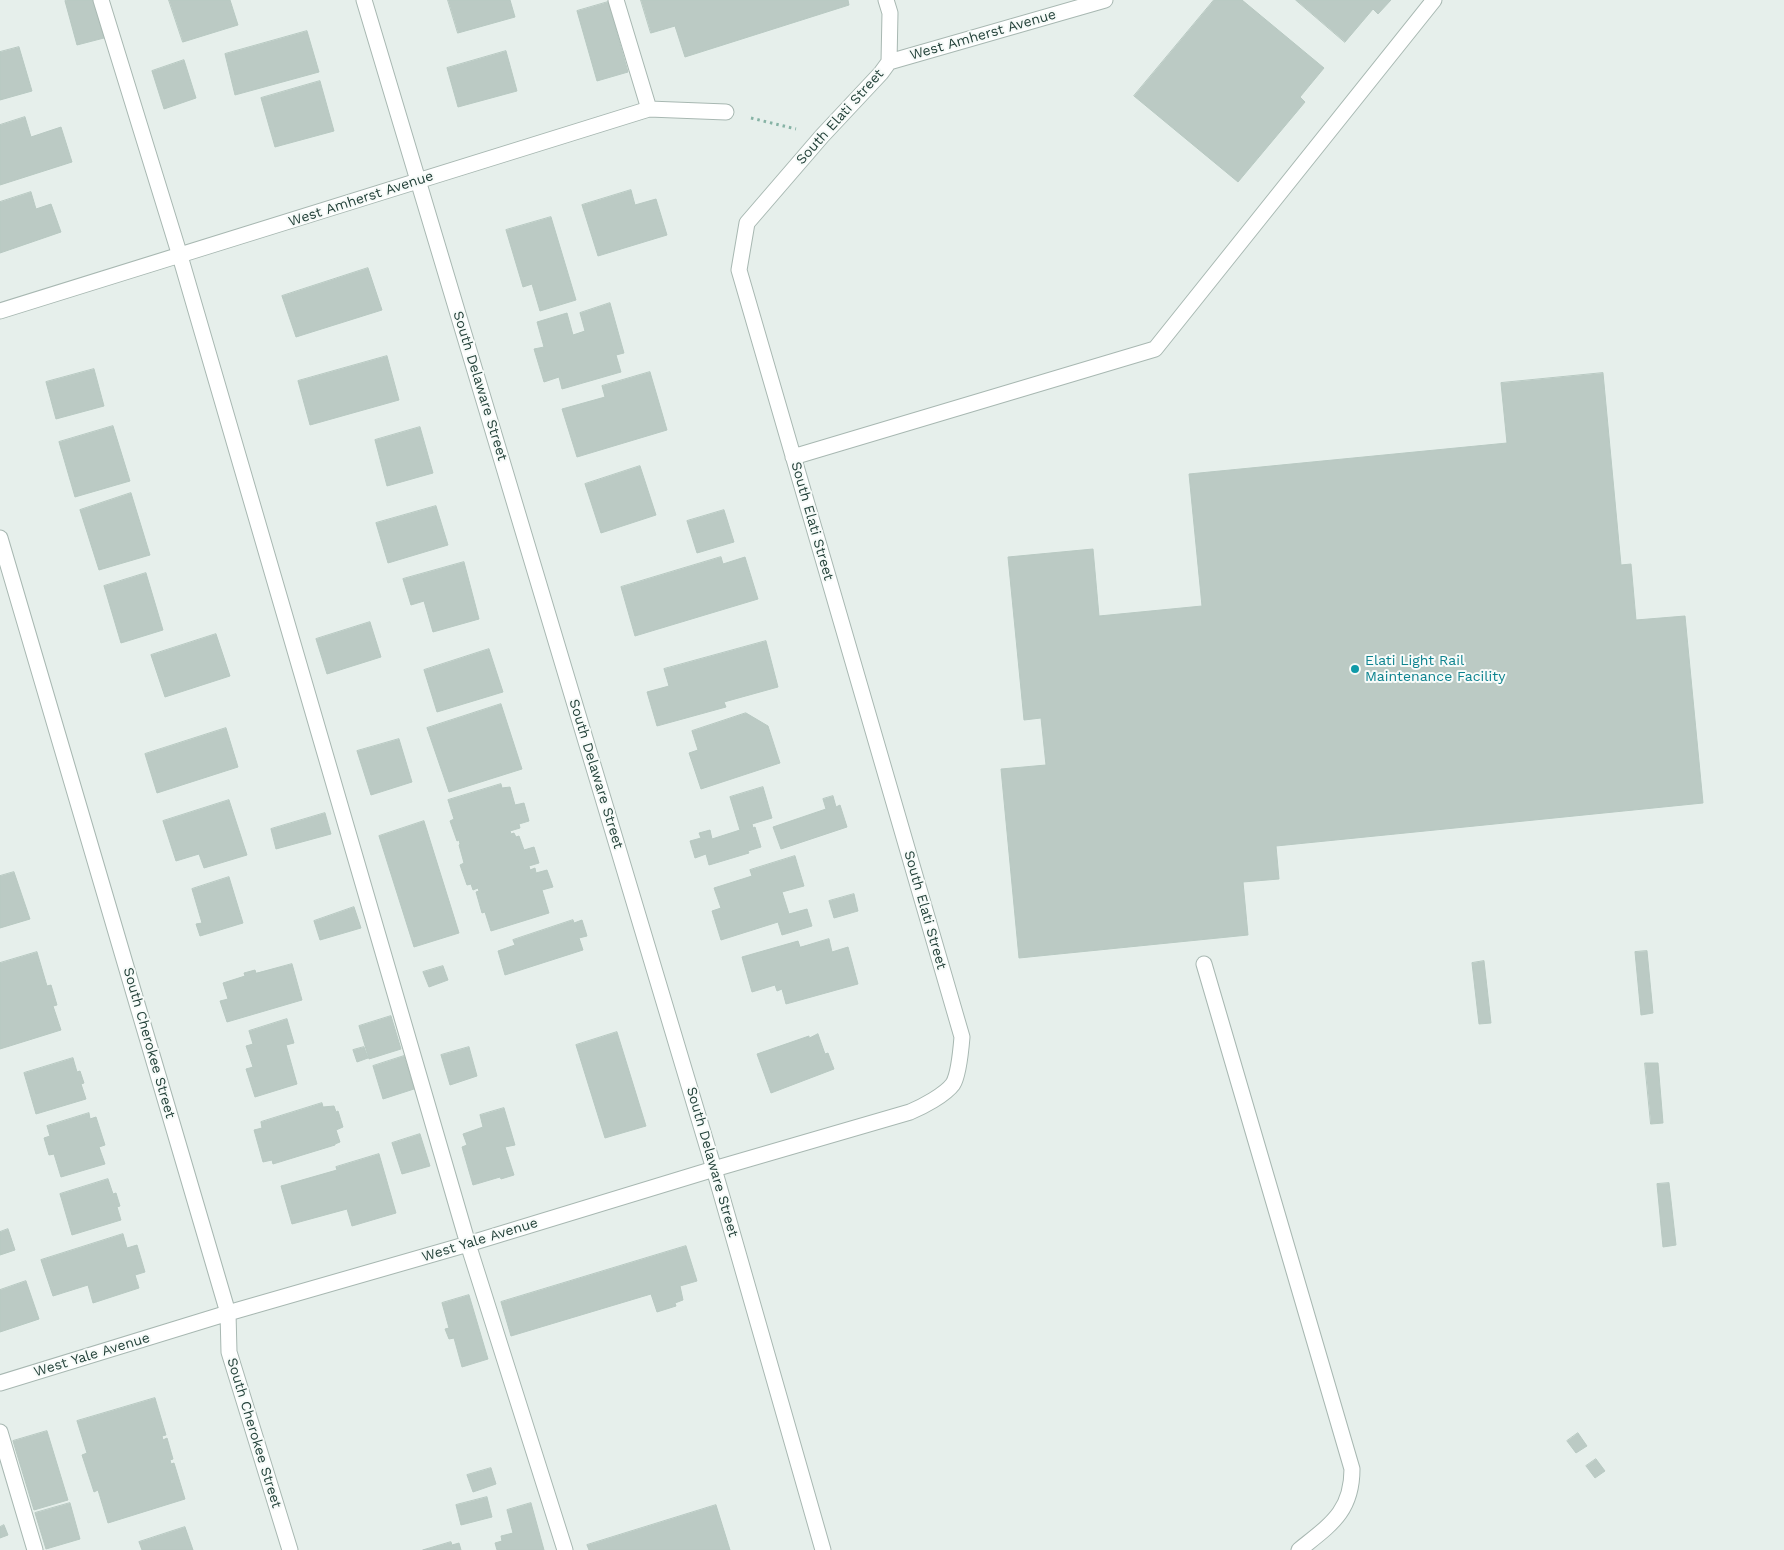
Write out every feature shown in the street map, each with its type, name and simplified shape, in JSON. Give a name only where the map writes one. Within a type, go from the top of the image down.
[{"type":"street","points":[[101,0],[180,256],[468,1244],[565,1550]]},
{"type":"street","name":"South Delaware Street","points":[[364,0],[714,1169],[823,1550]]},
{"type":"street","points":[[616,0],[649,108]]},
{"type":"street","name":"South Elati Street","points":[[886,0],[890,13],[889,62],[747,223],[739,270],[962,1038],[961,1058],[953,1084]]},
{"type":"street","name":"West Amherst Avenue","points":[[889,62],[1106,0]]},
{"type":"street","points":[[793,457],[1155,349],[1434,0]]},
{"type":"street","name":"West Amherst Avenue","points":[[0,311],[649,108],[726,112]]},
{"type":"street","name":"South Cherokee Street","points":[[0,538],[228,1313],[229,1352],[290,1550]]},
{"type":"street","points":[[1204,964],[1352,1469],[1352,1486],[1347,1501],[1334,1522],[1299,1550]]},
{"type":"street","name":"West Yale Avenue","points":[[0,1383],[228,1313],[468,1244],[910,1112],[931,1103],[953,1084]]},
{"type":"street","points":[[0,1432],[35,1550]]},
{"type":"path","points":[[726,112],[822,136]]},
{"type":"building","points":[[94,0],[104,38],[77,45],[65,1]]},
{"type":"building","points":[[169,0],[230,0],[238,25],[183,42]]},
{"type":"building","points":[[448,0],[510,0],[515,17],[458,33]]},
{"type":"building","points":[[641,0],[848,0],[849,5],[685,57],[675,26],[651,33]]},
{"type":"building","points":[[1214,0],[1242,0],[1324,68],[1300,97],[1305,102],[1238,182],[1134,96]]},
{"type":"building","points":[[1296,0],[1391,0],[1378,14],[1373,9],[1345,42]]},
{"type":"building","points":[[608,2],[628,72],[597,81],[577,11]]},
{"type":"building","points":[[307,31],[319,72],[235,95],[225,54]]},
{"type":"building","points":[[19,47],[32,91],[0,100],[0,52]]},
{"type":"building","points":[[506,51],[517,91],[458,107],[447,68]]},
{"type":"building","points":[[184,60],[196,98],[164,109],[152,71]]},
{"type":"building","points":[[320,81],[334,131],[275,147],[261,98]]},
{"type":"building","points":[[25,117],[31,137],[61,127],[72,162],[0,185],[0,125]]},
{"type":"building","points":[[631,190],[635,205],[656,199],[667,235],[598,256],[582,205]]},
{"type":"building","points":[[31,192],[36,209],[51,204],[61,232],[0,253],[0,202]]},
{"type":"building","points":[[551,217],[576,300],[540,311],[532,284],[523,287],[506,230]]},
{"type":"building","points":[[368,268],[382,310],[296,337],[282,296]]},
{"type":"building","points":[[610,303],[624,353],[616,355],[621,372],[562,389],[559,377],[544,382],[534,349],[544,347],[537,322],[567,313],[573,335],[585,331],[580,313]]},
{"type":"building","points":[[387,356],[399,400],[310,425],[298,381]]},
{"type":"building","points":[[94,369],[104,406],[56,419],[46,382]]},
{"type":"building","points":[[650,372],[667,430],[577,457],[562,409],[605,397],[602,386]]},
{"type":"building","name":"Elati Light Rail Maintenance Facility","points":[[1603,373],[1621,565],[1631,564],[1636,620],[1685,616],[1703,803],[1276,846],[1279,879],[1243,882],[1248,935],[1019,958],[1001,769],[1046,765],[1041,718],[1024,720],[1008,557],[1093,549],[1099,616],[1202,606],[1189,474],[1507,443],[1501,383]]},
{"type":"building","points":[[113,426],[130,481],[75,497],[59,442]]},
{"type":"building","points":[[420,427],[433,473],[387,486],[375,440]]},
{"type":"building","points":[[640,466],[656,515],[601,533],[585,484]]},
{"type":"building","points":[[131,493],[150,555],[99,570],[80,510]]},
{"type":"building","points":[[436,506],[448,545],[388,563],[376,523]]},
{"type":"building","points":[[724,510],[734,542],[697,553],[687,521]]},
{"type":"building","points":[[721,557],[723,564],[745,557],[758,599],[635,636],[621,587]]},
{"type":"building","points":[[464,562],[479,619],[433,632],[424,601],[411,605],[403,579]]},
{"type":"building","points":[[146,573],[163,630],[121,643],[104,586]]},
{"type":"building","points":[[370,622],[381,657],[327,674],[316,639]]},
{"type":"building","points":[[216,634],[230,676],[165,697],[151,655]]},
{"type":"building","points":[[766,641],[778,687],[724,702],[726,707],[657,726],[647,692],[669,686],[664,669]]},
{"type":"building","points":[[489,649],[503,692],[437,712],[424,670]]},
{"type":"building","points":[[501,704],[522,769],[449,792],[427,728]]},
{"type":"building","points":[[746,713],[768,726],[780,763],[701,789],[689,753],[698,750],[692,731]]},
{"type":"building","points":[[226,728],[238,767],[157,793],[145,754]]},
{"type":"building","points":[[399,739],[412,782],[371,795],[357,751]]},
{"type":"building","points":[[501,784],[502,788],[510,787],[515,805],[524,803],[529,821],[519,824],[520,828],[510,831],[511,834],[514,833],[516,837],[519,836],[524,850],[534,847],[539,863],[529,866],[530,870],[535,868],[536,873],[547,870],[553,887],[542,890],[549,913],[491,931],[485,912],[482,913],[476,892],[479,891],[478,888],[473,890],[471,884],[467,885],[460,865],[464,863],[459,840],[457,841],[450,821],[454,819],[448,800]]},
{"type":"building","points":[[763,787],[772,818],[752,824],[753,828],[755,827],[761,847],[748,851],[749,853],[709,865],[706,854],[695,858],[690,841],[701,838],[699,833],[710,830],[712,839],[740,830],[730,797]]},
{"type":"building","points":[[833,796],[836,807],[840,805],[847,827],[781,849],[773,827],[826,809],[823,799]]},
{"type":"building","points":[[229,800],[247,855],[204,868],[199,854],[176,861],[163,821]]},
{"type":"building","points":[[325,813],[331,834],[276,849],[271,829]]},
{"type":"building","points":[[424,821],[459,933],[414,947],[379,836]]},
{"type":"building","points":[[795,856],[804,886],[782,892],[789,914],[807,909],[812,926],[782,935],[778,922],[721,940],[712,911],[721,908],[714,888],[752,876],[750,870]]},
{"type":"building","points":[[14,872],[30,919],[0,928],[0,876]]},
{"type":"building","points":[[229,877],[243,923],[200,936],[196,924],[202,923],[192,889]]},
{"type":"building","points":[[854,894],[858,911],[834,918],[829,901]]},
{"type":"building","points":[[354,907],[361,928],[320,940],[314,921]]},
{"type":"building","points":[[573,920],[574,923],[582,920],[587,936],[579,938],[583,950],[505,975],[498,951],[515,945],[513,940]]},
{"type":"building","points":[[829,939],[832,952],[848,947],[858,984],[786,1004],[782,989],[777,991],[775,985],[752,992],[742,957],[798,941],[800,947]]},
{"type":"building","points":[[1647,951],[1653,1013],[1641,1015],[1635,952]]},
{"type":"building","points":[[37,952],[47,986],[51,985],[57,1005],[53,1006],[61,1030],[0,1049],[0,963]]},
{"type":"building","points":[[1484,961],[1491,1023],[1479,1024],[1472,963]]},
{"type":"building","points":[[292,964],[302,1000],[227,1022],[220,1001],[228,999],[223,983],[245,976],[244,973],[255,970],[256,973]]},
{"type":"building","points":[[443,966],[448,980],[429,987],[423,972]]},
{"type":"building","points":[[391,1016],[401,1049],[369,1059],[359,1026]]},
{"type":"building","points":[[287,1019],[294,1043],[286,1045],[297,1084],[255,1097],[246,1069],[253,1067],[246,1046],[253,1044],[249,1031]]},
{"type":"building","points":[[617,1032],[646,1126],[605,1138],[576,1045]]},
{"type":"building","points":[[818,1034],[825,1054],[828,1053],[834,1069],[771,1093],[757,1054]]},
{"type":"building","points":[[364,1047],[368,1058],[357,1062],[353,1050]]},
{"type":"building","points":[[469,1047],[477,1076],[450,1085],[441,1055]]},
{"type":"building","points":[[404,1056],[414,1089],[383,1099],[373,1066]]},
{"type":"building","points":[[73,1058],[77,1072],[80,1071],[84,1083],[81,1084],[86,1099],[36,1114],[24,1073]]},
{"type":"building","points":[[1645,1063],[1658,1063],[1663,1123],[1651,1124]]},
{"type":"building","points":[[322,1103],[323,1107],[334,1106],[336,1112],[338,1111],[343,1127],[336,1130],[340,1142],[273,1164],[272,1160],[263,1162],[254,1130],[262,1128],[261,1122]]},
{"type":"building","points":[[504,1108],[515,1145],[505,1147],[514,1175],[473,1185],[462,1147],[467,1145],[463,1134],[483,1127],[480,1115]]},
{"type":"building","points":[[89,1113],[90,1119],[96,1117],[105,1145],[99,1147],[105,1164],[61,1177],[54,1154],[49,1155],[44,1138],[50,1136],[47,1126]]},
{"type":"building","points":[[420,1134],[430,1166],[402,1174],[392,1143]]},
{"type":"building","points":[[379,1154],[396,1213],[352,1226],[347,1209],[292,1224],[281,1186],[337,1170],[336,1167]]},
{"type":"building","points":[[108,1179],[113,1194],[116,1193],[120,1206],[117,1207],[121,1220],[72,1235],[60,1194]]},
{"type":"building","points":[[1669,1183],[1676,1245],[1663,1247],[1657,1184]]},
{"type":"building","points":[[8,1229],[15,1250],[0,1255],[0,1232]]},
{"type":"building","points":[[123,1234],[127,1248],[137,1245],[145,1272],[135,1275],[139,1288],[93,1303],[88,1285],[53,1296],[41,1260]]},
{"type":"building","points":[[686,1246],[697,1281],[680,1286],[683,1300],[675,1303],[676,1306],[657,1312],[651,1294],[511,1336],[501,1302]]},
{"type":"building","points":[[26,1281],[39,1319],[0,1332],[0,1290]]},
{"type":"building","points":[[469,1295],[488,1359],[462,1367],[454,1338],[449,1339],[445,1329],[449,1328],[442,1303]]},
{"type":"building","points":[[155,1398],[166,1435],[162,1436],[163,1440],[167,1438],[173,1459],[170,1460],[171,1464],[174,1463],[185,1499],[108,1523],[98,1490],[94,1492],[82,1455],[87,1453],[77,1421]]},
{"type":"building","points":[[47,1431],[68,1500],[34,1510],[13,1441]]},
{"type":"building","points":[[1578,1433],[1587,1446],[1576,1453],[1567,1441]]},
{"type":"building","points":[[1596,1459],[1605,1471],[1595,1478],[1586,1466]]},
{"type":"building","points":[[491,1468],[496,1484],[473,1492],[467,1475]]},
{"type":"building","points":[[487,1497],[492,1517],[461,1525],[456,1505]]},
{"type":"building","points":[[70,1503],[80,1539],[46,1549],[35,1513]]},
{"type":"building","points":[[531,1503],[544,1550],[497,1550],[495,1543],[502,1541],[501,1536],[513,1533],[507,1510]]},
{"type":"building","points":[[716,1505],[730,1550],[589,1550],[587,1545]]},
{"type":"building","points":[[4,1525],[8,1535],[0,1538],[0,1527]]},
{"type":"building","points":[[185,1527],[193,1550],[142,1550],[139,1542]]},
{"type":"building","points":[[451,1542],[452,1545],[459,1543],[461,1550],[423,1550]]},
{"type":"place","name":"Elati Light Rail Maintenance Facility","points":[[1355,669]]}]
